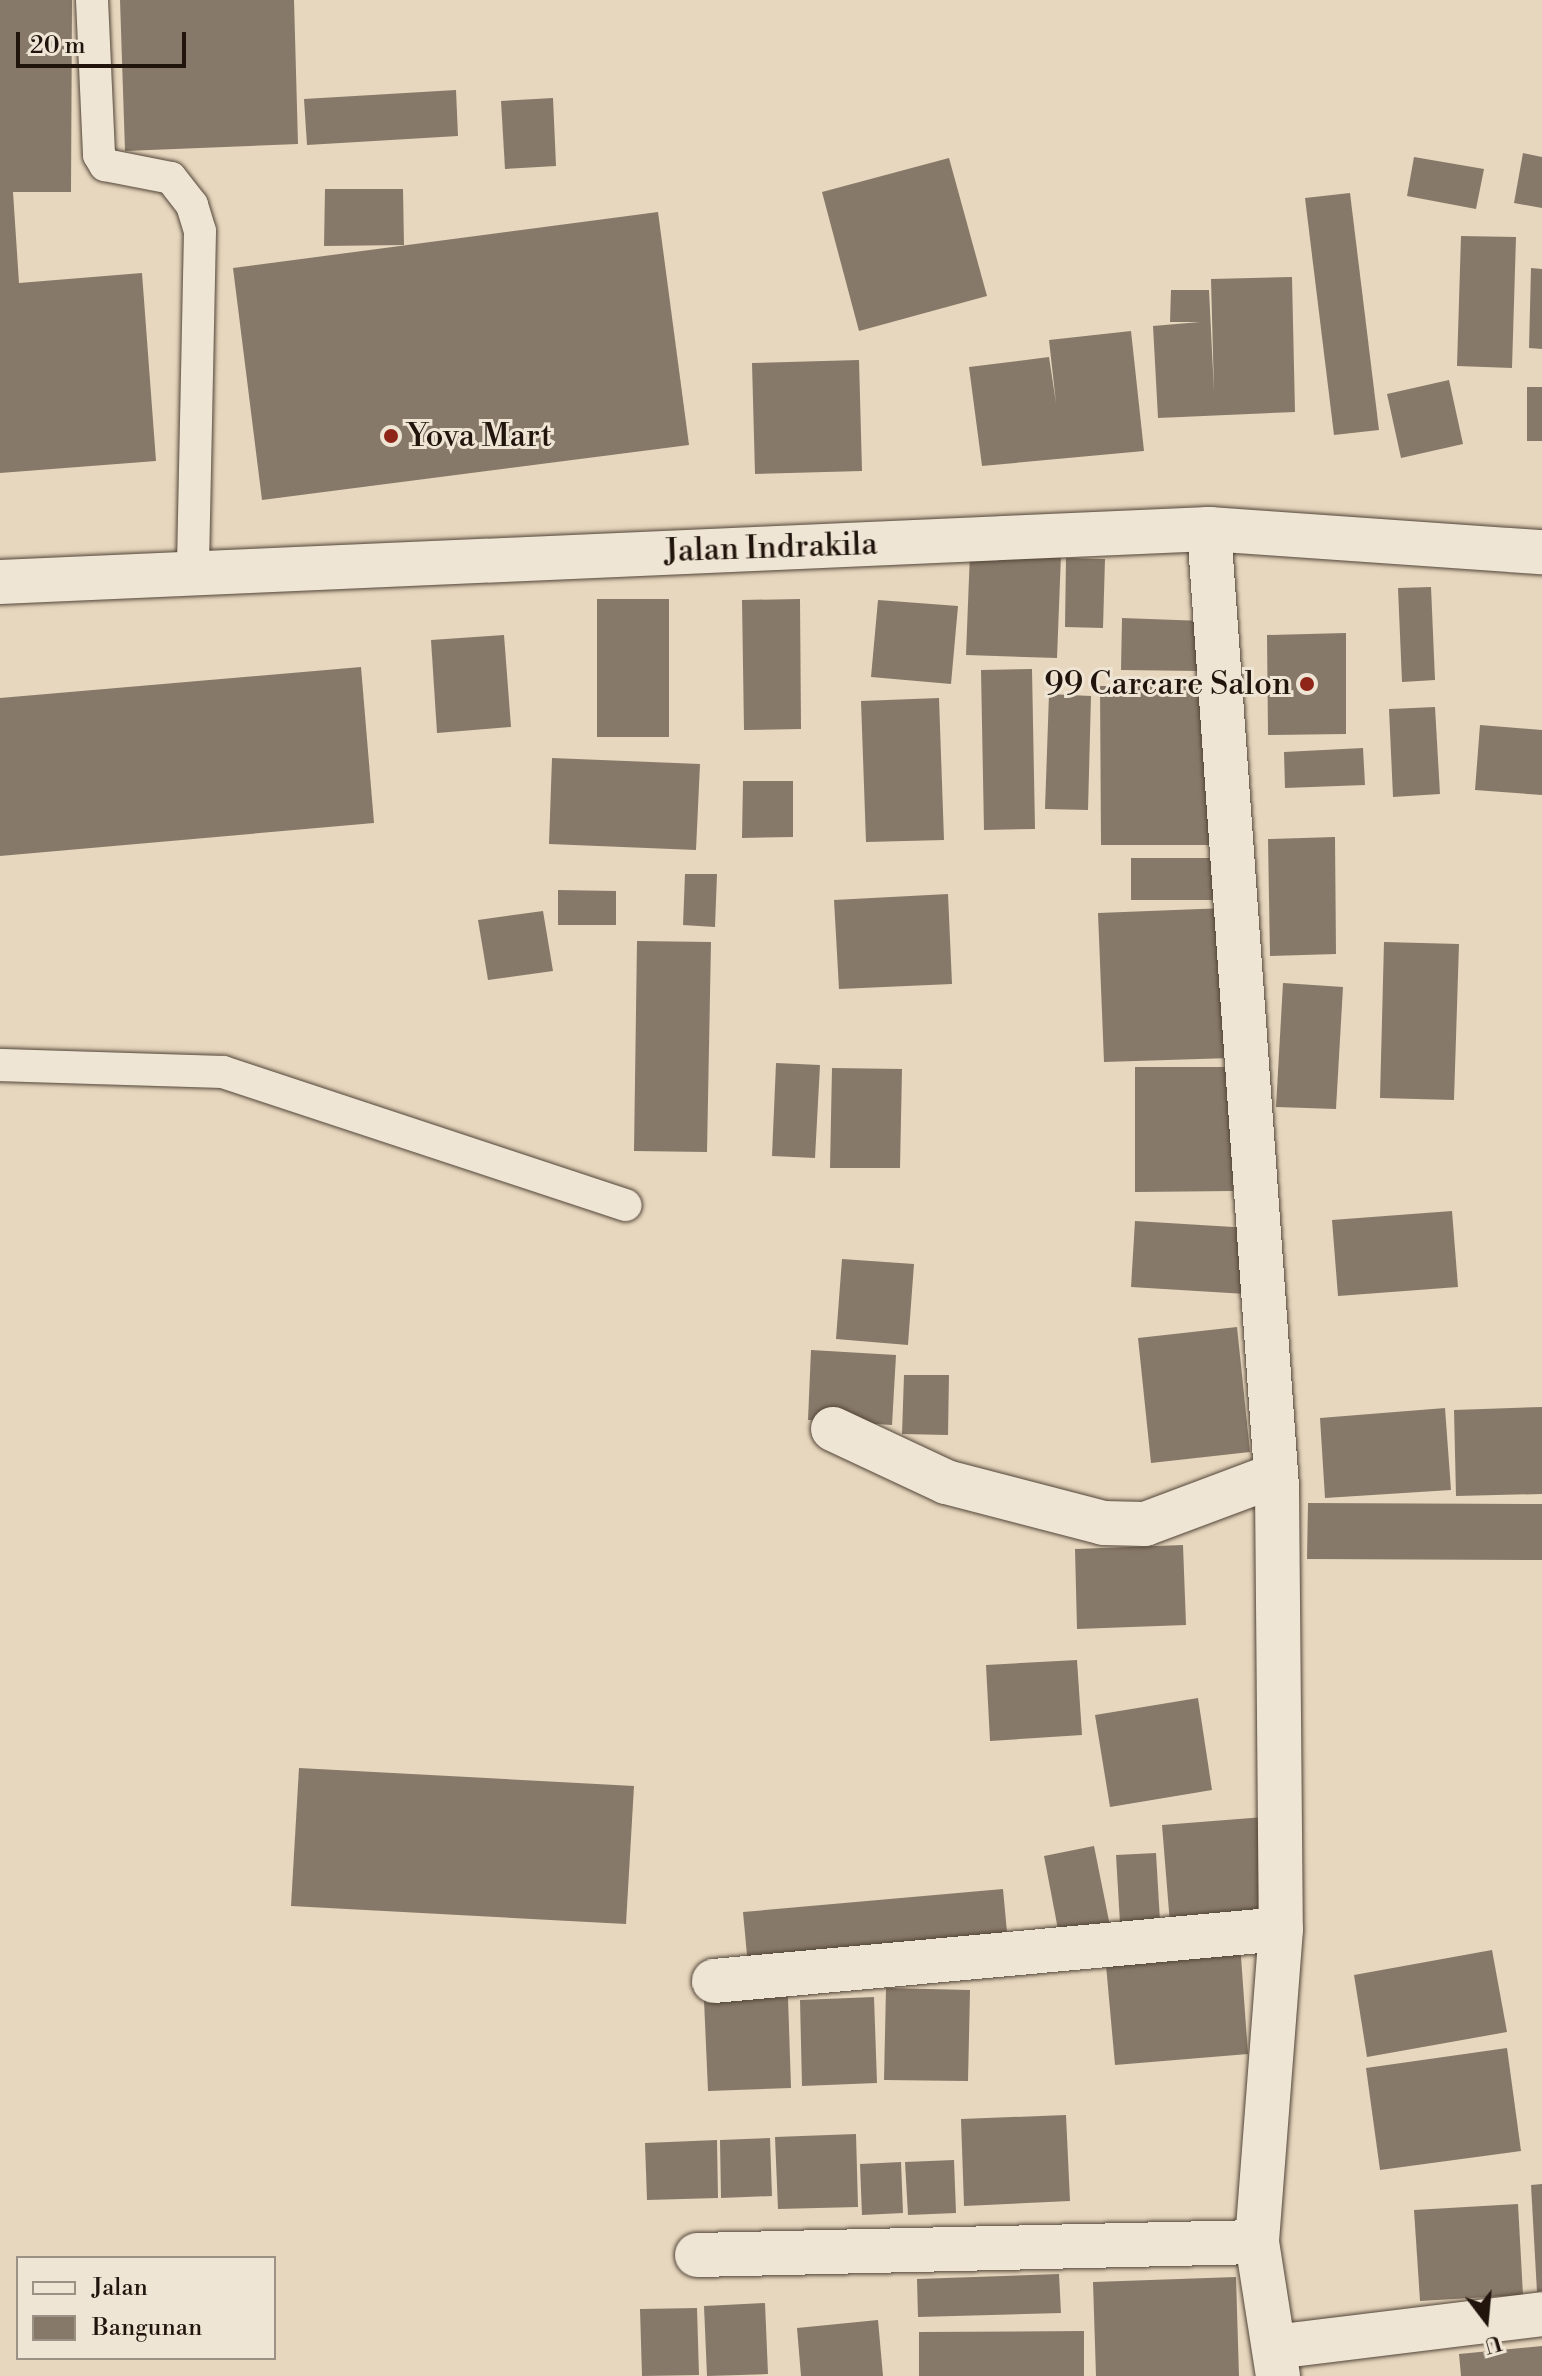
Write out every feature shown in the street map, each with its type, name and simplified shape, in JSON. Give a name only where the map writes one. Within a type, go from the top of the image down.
[{"type":"street","name":"Jalan Indrakila","points":[[0,582],[1209,529],[1542,552]]},
{"type":"street","points":[[1209,529],[1276,1475],[1281,1929],[1257,2242],[1277,2362],[1542,2314]]},
{"type":"street","points":[[833,1429],[946,1482],[1103,1523],[1145,1524],[1276,1475]]},
{"type":"street","points":[[714,1981],[1281,1929]]},
{"type":"street","points":[[697,2255],[1257,2242]]},
{"type":"lane","points":[[92,0],[99,155],[115,168],[171,178],[192,205],[200,231],[193,573]]},
{"type":"lane","points":[[0,1065],[223,1072],[626,1205]]},
{"type":"building","points":[[0,0],[72,0],[71,192],[13,192],[19,283],[142,273],[156,461],[0,473]]},
{"type":"building","points":[[120,0],[294,0],[298,144],[125,151]]},
{"type":"building","points":[[456,90],[458,136],[307,145],[304,99]]},
{"type":"building","points":[[553,98],[556,166],[505,169],[501,101]]},
{"type":"building","points":[[1523,153],[1542,157],[1542,208],[1514,203]]},
{"type":"building","points":[[1414,157],[1484,169],[1476,209],[1407,196]]},
{"type":"building","points":[[949,158],[987,296],[859,331],[822,192]]},
{"type":"building","points":[[325,189],[403,189],[404,245],[324,246]]},
{"type":"building","points":[[1350,193],[1379,430],[1334,435],[1305,198]]},
{"type":"building","points":[[658,212],[689,445],[262,500],[233,268]]},
{"type":"building","points":[[1461,236],[1516,237],[1512,368],[1457,366]]},
{"type":"building","points":[[1531,268],[1542,269],[1542,349],[1529,348]]},
{"type":"building","points":[[1292,277],[1295,412],[1158,418],[1153,326],[1200,322],[1170,322],[1171,290],[1209,290],[1214,392],[1211,279]]},
{"type":"building","points":[[1131,331],[1144,451],[982,466],[969,367],[1049,357],[1056,403],[1049,340]]},
{"type":"building","points":[[859,360],[862,471],[755,474],[752,363]]},
{"type":"building","points":[[1449,380],[1463,444],[1401,458],[1387,394]]},
{"type":"building","points":[[1527,387],[1542,387],[1542,441],[1527,441]]},
{"type":"building","points":[[970,552],[1061,555],[1057,658],[966,655]]},
{"type":"building","points":[[1066,558],[1105,559],[1103,628],[1065,627]]},
{"type":"building","points":[[1431,587],[1435,680],[1402,682],[1398,588]]},
{"type":"building","points":[[597,599],[669,599],[669,737],[597,737]]},
{"type":"building","points":[[800,599],[801,729],[744,730],[742,600]]},
{"type":"building","points":[[878,600],[958,606],[951,684],[871,677]]},
{"type":"building","points":[[1122,618],[1204,621],[1202,671],[1121,670]]},
{"type":"building","name":"99 Carcare Salon","points":[[1346,633],[1346,734],[1268,735],[1267,635]]},
{"type":"building","points":[[504,635],[511,727],[437,733],[431,640]]},
{"type":"building","points":[[361,667],[374,823],[0,856],[0,698]]},
{"type":"building","points":[[1032,669],[1035,829],[984,830],[981,670]]},
{"type":"building","points":[[1100,686],[1214,686],[1214,845],[1101,845]]},
{"type":"building","points":[[1049,694],[1091,696],[1088,810],[1045,809]]},
{"type":"building","points":[[939,698],[944,840],[866,842],[861,701]]},
{"type":"building","points":[[1435,707],[1440,794],[1393,797],[1389,709]]},
{"type":"building","points":[[1480,725],[1542,730],[1542,795],[1475,790]]},
{"type":"building","points":[[1363,748],[1365,785],[1285,788],[1284,752]]},
{"type":"building","points":[[552,758],[700,764],[696,850],[549,844]]},
{"type":"building","points":[[743,781],[793,781],[793,837],[742,838]]},
{"type":"building","points":[[1335,837],[1336,954],[1270,956],[1268,839]]},
{"type":"building","points":[[1131,858],[1218,858],[1218,900],[1131,900]]},
{"type":"building","points":[[685,874],[717,874],[715,927],[683,925]]},
{"type":"building","points":[[558,890],[616,891],[616,925],[558,925]]},
{"type":"building","points":[[948,894],[952,984],[839,989],[834,900]]},
{"type":"building","points":[[1226,908],[1231,1058],[1104,1062],[1098,913]]},
{"type":"building","points":[[543,911],[553,971],[488,980],[478,920]]},
{"type":"building","points":[[637,941],[711,942],[707,1152],[634,1151]]},
{"type":"building","points":[[1384,942],[1459,944],[1454,1100],[1380,1098]]},
{"type":"building","points":[[1283,983],[1343,987],[1336,1109],[1276,1107]]},
{"type":"building","points":[[776,1063],[820,1065],[815,1158],[772,1156]]},
{"type":"building","points":[[1135,1067],[1233,1067],[1233,1191],[1135,1192]]},
{"type":"building","points":[[832,1068],[902,1069],[900,1168],[830,1168]]},
{"type":"building","points":[[1452,1211],[1458,1287],[1338,1296],[1332,1220]]},
{"type":"building","points":[[1135,1221],[1250,1228],[1246,1294],[1131,1287]]},
{"type":"building","points":[[842,1259],[914,1264],[908,1345],[836,1339]]},
{"type":"building","points":[[1237,1327],[1250,1452],[1151,1463],[1138,1338]]},
{"type":"building","points":[[811,1350],[896,1355],[892,1425],[808,1420]]},
{"type":"building","points":[[904,1375],[949,1375],[948,1435],[902,1434]]},
{"type":"building","points":[[1542,1407],[1542,1494],[1456,1496],[1454,1410]]},
{"type":"building","points":[[1445,1408],[1451,1490],[1325,1498],[1320,1418]]},
{"type":"building","points":[[1308,1503],[1542,1504],[1542,1560],[1307,1559]]},
{"type":"building","points":[[1183,1545],[1186,1625],[1077,1629],[1075,1549]]},
{"type":"building","points":[[1077,1660],[1082,1735],[990,1741],[986,1665]]},
{"type":"building","points":[[1198,1698],[1212,1790],[1110,1807],[1095,1715]]},
{"type":"building","points":[[299,1768],[634,1786],[626,1924],[291,1906]]},
{"type":"building","points":[[1264,1817],[1273,1916],[1170,1924],[1162,1825]]},
{"type":"building","points":[[1094,1846],[1111,1931],[1060,1940],[1044,1856]]},
{"type":"building","points":[[1156,1853],[1160,1921],[1120,1924],[1116,1855]]},
{"type":"building","points":[[1003,1889],[1008,1943],[748,1966],[743,1912]]},
{"type":"building","points":[[1240,1943],[1248,2054],[1115,2065],[1105,1954]]},
{"type":"building","points":[[1492,1950],[1507,2032],[1367,2057],[1354,1975]]},
{"type":"building","points":[[886,1988],[970,1990],[968,2081],[884,2080]]},
{"type":"building","points":[[788,1997],[791,2088],[708,2091],[704,2000]]},
{"type":"building","points":[[874,1997],[877,2083],[802,2086],[800,2000]]},
{"type":"building","points":[[1507,2048],[1521,2151],[1380,2170],[1366,2068]]},
{"type":"building","points":[[1066,2115],[1070,2201],[964,2206],[961,2119]]},
{"type":"building","points":[[856,2134],[858,2207],[778,2209],[775,2137]]},
{"type":"building","points":[[770,2138],[772,2196],[721,2198],[720,2140]]},
{"type":"building","points":[[717,2140],[718,2198],[647,2200],[645,2143]]},
{"type":"building","points":[[954,2160],[956,2213],[908,2215],[905,2162]]},
{"type":"building","points":[[901,2162],[903,2213],[862,2215],[860,2164]]},
{"type":"building","points":[[1542,2184],[1542,2291],[1537,2292],[1531,2185]]},
{"type":"building","points":[[1518,2204],[1523,2295],[1420,2301],[1414,2210]]},
{"type":"building","points":[[1059,2274],[1061,2313],[918,2317],[917,2279]]},
{"type":"building","points":[[1236,2277],[1239,2376],[1096,2376],[1093,2282]]},
{"type":"building","points":[[765,2303],[768,2374],[707,2376],[704,2306]]},
{"type":"building","points":[[697,2308],[699,2375],[642,2376],[640,2309]]},
{"type":"building","points":[[878,2320],[883,2376],[801,2376],[797,2328]]},
{"type":"building","points":[[1084,2331],[1084,2376],[919,2376],[919,2332]]},
{"type":"building","points":[[1542,2346],[1542,2376],[1461,2376],[1459,2354]]},
{"type":"place","name":"Yova Mart","points":[[391,436]]},
{"type":"place","name":"99 Carcare Salon","points":[[1307,684]]}]
